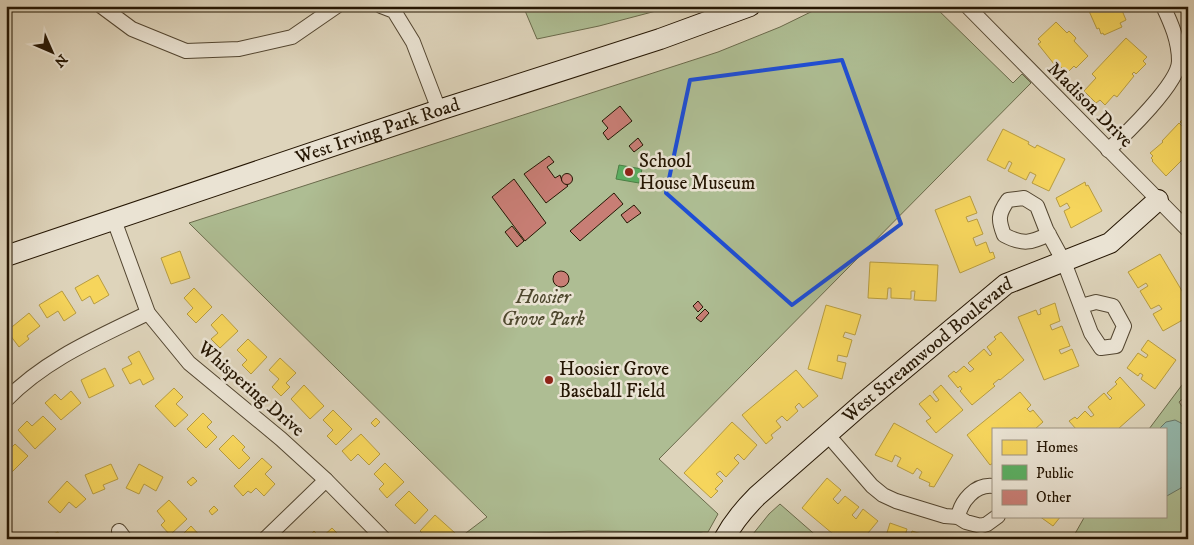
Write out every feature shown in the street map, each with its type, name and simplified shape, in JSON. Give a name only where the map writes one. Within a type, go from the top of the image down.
[{"type":"main road","name":"West Irving Park Road","points":[[6,256],[439,110],[660,39],[750,6]]},
{"type":"main road","name":"West Streamwood Boulevard","points":[[724,539],[743,510],[828,434],[1006,284],[1110,243],[1158,200]]},
{"type":"street","points":[[101,6],[132,29],[186,50],[239,49],[292,37],[337,6]]},
{"type":"street","points":[[381,6],[394,10],[413,42],[439,110]]},
{"type":"street","name":"Madison Drive","points":[[967,6],[1188,230]]},
{"type":"street","points":[[1108,150],[1166,91],[1179,63],[1174,28],[1163,6]]},
{"type":"street","name":"Whispering Drive","points":[[114,220],[148,313],[189,364],[280,439],[326,480],[384,539]]},
{"type":"street","points":[[1049,234],[1064,262],[1081,306]]},
{"type":"street","points":[[6,400],[42,368],[67,353],[148,313]]},
{"type":"street","points":[[828,434],[872,486],[883,495],[945,516],[958,517],[966,522],[981,526],[988,524],[996,518]]},
{"type":"street","points":[[265,539],[326,480]]},
{"type":"street","points":[[958,517],[962,504],[968,496],[983,486],[992,486]]},
{"type":"highlighted area","points":[[842,60],[901,224],[792,305],[666,193],[690,80]]},
{"type":"green space","points":[[523,6],[675,6],[599,26],[537,39]]},
{"type":"green space","name":"Hoosier Grove Park","points":[[823,6],[934,6],[1013,83],[1022,74],[1031,83],[659,459],[718,514],[708,532],[588,531],[511,534],[498,539],[458,539],[487,517],[189,223],[718,52],[780,27]]},
{"type":"green space","points":[[1188,377],[1188,394],[1179,402],[1188,415],[1188,539],[1072,539],[1084,518],[1166,518],[1166,428],[1150,428]]},
{"type":"green space","points":[[780,504],[820,539],[749,539],[769,514]]},
{"type":"water","points":[[1175,420],[1188,430],[1188,484],[1166,496],[1166,428],[1160,428],[1166,422]]},
{"type":"building: Homes","points":[[1091,6],[1123,6],[1121,8],[1126,20],[1120,23],[1122,27],[1104,35],[1103,33],[1101,34],[1089,11],[1093,10]]},
{"type":"building: Homes","points":[[1056,22],[1067,33],[1069,31],[1076,38],[1074,41],[1088,56],[1076,68],[1074,66],[1067,73],[1056,62],[1054,64],[1038,44],[1041,42],[1038,39]]},
{"type":"building: Homes","points":[[1126,38],[1147,57],[1143,61],[1146,64],[1136,74],[1134,72],[1132,74],[1134,76],[1117,97],[1114,95],[1105,105],[1100,100],[1096,103],[1084,91],[1096,78],[1092,74]]},
{"type":"building: Homes","points":[[1188,114],[1188,154],[1166,176],[1152,161],[1151,158],[1153,156],[1150,153],[1163,142],[1179,123],[1182,126],[1183,124],[1180,122]]},
{"type":"building: Homes","points":[[1003,129],[1029,142],[1028,144],[1035,148],[1037,145],[1065,159],[1049,191],[1032,183],[1036,175],[1030,172],[1026,180],[1008,171],[1012,163],[1009,161],[1005,169],[987,160]]},
{"type":"building: Homes","points":[[1085,182],[1102,211],[1071,228],[1064,211],[1070,208],[1067,203],[1060,207],[1056,198]]},
{"type":"building: Homes","points":[[970,196],[977,213],[966,217],[968,222],[977,219],[983,234],[973,238],[976,246],[986,242],[990,253],[993,252],[995,258],[960,273],[935,210]]},
{"type":"building: Homes","points":[[180,251],[190,278],[171,284],[161,258]]},
{"type":"building: Homes","points":[[1160,254],[1188,301],[1188,317],[1163,331],[1153,314],[1162,309],[1159,305],[1151,309],[1140,291],[1148,286],[1146,283],[1138,288],[1128,272]]},
{"type":"building: Homes","points":[[870,262],[938,265],[936,301],[914,300],[915,291],[911,291],[911,299],[891,298],[891,288],[888,288],[887,299],[868,298]]},
{"type":"building: Homes","points":[[98,275],[109,295],[94,304],[90,296],[82,301],[75,288]]},
{"type":"building: Homes","points":[[194,288],[212,307],[196,323],[187,314],[193,308],[184,298]]},
{"type":"building: Homes","points":[[62,291],[76,313],[64,321],[58,311],[47,318],[39,305]]},
{"type":"building: Homes","points":[[1055,303],[1060,321],[1050,325],[1052,330],[1062,326],[1070,346],[1059,350],[1061,354],[1072,349],[1079,366],[1044,380],[1018,317],[1036,310],[1038,315],[1041,314],[1040,309]]},
{"type":"building: Homes","points":[[826,305],[861,315],[855,335],[845,332],[843,337],[852,340],[847,357],[838,355],[837,361],[846,363],[842,379],[808,369]]},
{"type":"building: Homes","points":[[29,313],[40,326],[27,336],[29,339],[19,347],[7,331]]},
{"type":"building: Homes","points":[[222,314],[238,331],[220,348],[211,339],[218,333],[211,325]]},
{"type":"building: Homes","points":[[1001,332],[1024,360],[993,384],[995,386],[972,405],[960,391],[962,389],[960,386],[958,388],[948,376],[954,371],[956,373],[964,366],[970,372],[974,369],[968,363],[984,349],[990,356],[992,354],[987,347],[996,339],[994,337]]},
{"type":"building: Homes","points":[[248,339],[267,357],[251,374],[242,365],[247,360],[237,350]]},
{"type":"building: Homes","points":[[1148,340],[1176,360],[1155,389],[1141,379],[1143,375],[1140,373],[1138,376],[1127,368],[1138,353],[1146,358],[1148,355],[1141,350]]},
{"type":"building: Homes","points":[[139,351],[154,379],[143,385],[140,379],[130,384],[122,369],[132,364],[128,357]]},
{"type":"building: Homes","points":[[280,358],[296,373],[286,383],[290,387],[281,396],[272,387],[279,379],[269,370]]},
{"type":"building: Homes","points":[[105,368],[114,386],[89,398],[81,380]]},
{"type":"building: Homes","points":[[796,370],[818,396],[803,408],[799,403],[795,407],[798,411],[787,421],[782,416],[776,421],[781,427],[771,435],[773,438],[766,444],[742,415]]},
{"type":"building: Homes","points":[[1120,377],[1145,405],[1119,428],[1075,428],[1069,421],[1075,417],[1077,419],[1085,411],[1091,417],[1094,415],[1088,407],[1104,393],[1110,400],[1112,398],[1107,393],[1117,384],[1115,382]]},
{"type":"building: Homes","points":[[304,385],[324,406],[310,419],[291,399]]},
{"type":"building: Homes","points":[[941,385],[963,410],[936,433],[926,421],[931,418],[919,404],[930,395],[936,402],[939,400],[933,392]]},
{"type":"building: Homes","points":[[174,388],[183,397],[176,404],[188,415],[175,427],[155,406]]},
{"type":"building: Homes","points":[[71,391],[81,403],[61,420],[45,403],[55,394],[61,400]]},
{"type":"building: Homes","points":[[1020,392],[1031,405],[1027,409],[1030,412],[1033,410],[1043,422],[1036,428],[992,428],[992,464],[990,465],[967,435]]},
{"type":"building: Homes","points":[[333,410],[352,429],[336,445],[327,436],[333,430],[323,420]]},
{"type":"building: Homes","points":[[203,413],[212,422],[207,427],[217,437],[206,448],[187,429]]},
{"type":"building: Homes","points":[[43,416],[56,429],[35,449],[18,430],[27,421],[32,426]]},
{"type":"building: Homes","points":[[376,418],[380,422],[375,427],[371,423]]},
{"type":"building: Homes","points":[[732,422],[757,445],[744,460],[738,454],[734,458],[739,463],[726,477],[720,471],[716,474],[723,481],[715,489],[718,491],[711,498],[684,473]]},
{"type":"building: Homes","points":[[894,423],[953,455],[934,487],[929,486],[930,483],[919,478],[922,472],[917,468],[913,474],[897,466],[901,458],[895,455],[892,462],[875,455]]},
{"type":"building: Homes","points":[[361,434],[380,454],[369,465],[358,454],[351,461],[342,451]]},
{"type":"building: Homes","points":[[233,435],[245,447],[242,450],[250,458],[239,469],[219,449]]},
{"type":"building: Homes","points":[[15,444],[28,456],[12,472],[6,467],[6,448],[9,450]]},
{"type":"building: Homes","points":[[262,458],[272,467],[265,474],[275,484],[264,496],[256,488],[251,493],[248,491],[243,496],[234,486]]},
{"type":"building: Homes","points":[[385,463],[404,482],[387,498],[379,489],[384,484],[374,474]]},
{"type":"building: Homes","points":[[111,464],[118,479],[103,485],[105,489],[93,494],[85,475]]},
{"type":"building: Homes","points":[[139,464],[163,477],[156,491],[144,484],[139,494],[126,488]]},
{"type":"building: Homes","points":[[193,477],[197,481],[191,486],[187,482]]},
{"type":"building: Homes","points":[[827,478],[841,490],[833,499],[838,504],[845,496],[859,507],[852,515],[856,519],[863,509],[878,521],[863,539],[839,539],[802,508]]},
{"type":"building: Homes","points":[[67,481],[86,499],[76,508],[69,502],[60,513],[48,502]]},
{"type":"building: Homes","points":[[409,491],[428,510],[415,524],[395,505]]},
{"type":"building: Homes","points":[[169,500],[187,519],[170,535],[161,525],[165,521],[157,511]]},
{"type":"building: Homes","points":[[214,506],[218,510],[212,515],[209,511]]},
{"type":"building: Homes","points":[[435,515],[455,533],[450,539],[439,539],[434,534],[428,539],[420,531]]},
{"type":"building: Homes","points":[[1042,518],[1059,518],[1053,526]]},
{"type":"building: Homes","points":[[890,523],[907,529],[904,539],[885,539]]},
{"type":"building: Homes","points":[[191,526],[203,539],[178,539]]},
{"type":"building: Homes","points":[[332,528],[343,539],[307,539],[314,531],[321,538]]},
{"type":"building: Homes","points":[[912,531],[931,537],[931,539],[909,539]]},
{"type":"building: Homes","points":[[58,532],[61,539],[43,538]]},
{"type":"building: Public","name":"School House Museum","points":[[619,165],[642,169],[639,183],[616,179]]},
{"type":"building: Other","points":[[620,106],[632,121],[608,140],[603,133],[608,128],[602,121]]},
{"type":"building: Other","points":[[638,138],[643,145],[634,152],[629,146]]},
{"type":"building: Other","points":[[549,156],[554,162],[547,167],[555,178],[560,175],[562,181],[568,186],[546,203],[524,174]]},
{"type":"building: Other","points":[[565,174],[569,174],[572,179],[571,183],[565,184],[562,181],[562,177]]},
{"type":"building: Other","points":[[514,179],[546,223],[525,241],[492,197]]},
{"type":"building: Other","points":[[614,193],[623,204],[580,241],[570,231]]},
{"type":"building: Other","points":[[634,205],[641,213],[627,223],[621,215]]},
{"type":"building: Other","points":[[512,226],[524,241],[517,247],[505,232]]},
{"type":"building: Other","points":[[558,271],[564,271],[569,276],[567,285],[558,287],[553,282],[553,276]]},
{"type":"building: Other","points":[[698,301],[703,307],[698,312],[693,306]]},
{"type":"building: Other","points":[[705,309],[709,313],[701,322],[696,318]]},
{"type":"waterway","points":[[542,539],[562,536],[701,534]]},
{"type":"place","name":"School House Museum","points":[[629,172]]},
{"type":"place","name":"Hoosier Grove Baseball Field","points":[[549,380]]}]
